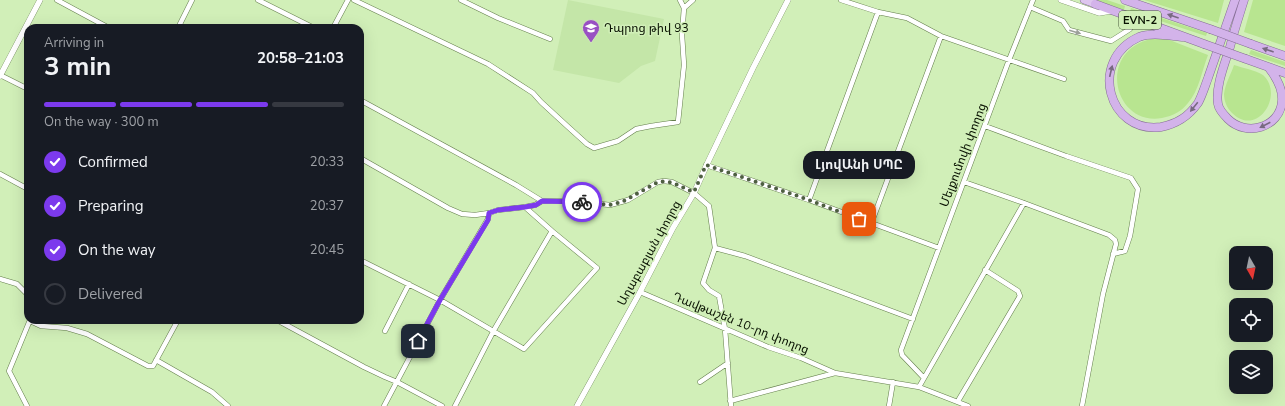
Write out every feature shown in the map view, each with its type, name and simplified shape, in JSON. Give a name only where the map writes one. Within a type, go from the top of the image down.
[{"type":"highway","name":"EVN-2","points":[[1125,0],[1285,56]]},
{"type":"highway","points":[[1235,0],[1198,102],[1186,117],[1176,124],[1155,128],[1133,122],[1124,116],[1117,107],[1112,97],[1109,85],[1109,74],[1113,61],[1126,46],[1139,37],[1149,35],[1184,36],[1204,44],[1246,59],[1269,68],[1285,73]]},
{"type":"highway","points":[[1244,0],[1221,75],[1218,95],[1218,104],[1221,111],[1231,122],[1243,128],[1256,128],[1269,124],[1274,119],[1282,102],[1281,93],[1274,75],[1269,68]]},
{"type":"highway","name":"EVN-2","points":[[1095,4],[1184,36]]},
{"type":"main road","name":"EVN-2","points":[[1084,0],[1095,4]]},
{"type":"street","points":[[27,24],[40,0]]},
{"type":"street","points":[[57,0],[102,24]]},
{"type":"street","points":[[180,24],[192,0]]},
{"type":"street","points":[[258,0],[306,24]]},
{"type":"street","points":[[335,24],[348,0]]},
{"type":"street","points":[[354,0],[488,64],[534,93],[541,102],[587,144],[594,148],[618,141],[636,130],[678,122],[684,65],[682,35],[684,8],[680,0]]},
{"type":"street","points":[[461,0],[498,18],[550,39]]},
{"type":"street","points":[[684,8],[693,0]]},
{"type":"street","name":"Աղաբաբյան փողոց","points":[[577,406],[694,192],[750,74],[788,0]]},
{"type":"street","points":[[841,0],[878,12],[907,18],[941,36],[1064,79]]},
{"type":"street","name":"Մելքումովի փողոց","points":[[924,378],[902,355],[901,350],[1009,60],[1033,0]]},
{"type":"street","points":[[1061,0],[1099,13],[1113,10]]},
{"type":"street","points":[[1030,7],[1063,21],[1069,30],[1111,41],[1114,41],[1130,29],[1136,18]]},
{"type":"street","points":[[809,200],[878,12]]},
{"type":"street","points":[[24,30],[0,75],[24,87]]},
{"type":"street","points":[[871,224],[941,36]]},
{"type":"street","points":[[364,102],[516,185],[542,201],[610,205],[628,200],[658,182],[664,181],[672,182],[694,192],[709,206],[715,248],[703,283],[709,290],[719,296],[725,329],[730,404],[835,373],[919,387],[968,406]]},
{"type":"street","points":[[985,126],[1131,178],[1138,189],[1130,236],[1125,251],[1113,254]]},
{"type":"street","points":[[364,160],[448,208],[462,214],[475,215],[489,213],[498,210],[536,205],[542,201]]},
{"type":"street","points":[[706,165],[809,200],[939,248]]},
{"type":"street","points":[[0,174],[24,187]]},
{"type":"street","points":[[964,182],[1024,203],[1109,236],[1115,240],[1116,244],[1103,294],[1082,406]]},
{"type":"street","points":[[919,387],[1024,203]]},
{"type":"street","points":[[364,262],[440,300],[524,348],[597,268],[552,232],[525,207]]},
{"type":"street","points":[[384,406],[440,300],[488,220],[489,213]]},
{"type":"street","points":[[455,406],[494,330],[552,232]]},
{"type":"street","points":[[715,248],[745,256],[913,318]]},
{"type":"street","points":[[958,402],[1020,296],[1018,291],[985,270]]},
{"type":"street","points":[[0,279],[17,284],[24,291]]},
{"type":"street","points":[[386,330],[409,284]]},
{"type":"street","name":"Դավթաշեն 10-րդ փողոց","points":[[640,292],[768,347],[801,358],[835,373]]},
{"type":"street","points":[[27,406],[9,371],[28,324]]},
{"type":"street","points":[[37,324],[41,326],[67,328],[87,334],[148,366],[153,366],[176,324]]},
{"type":"street","points":[[285,324],[385,378],[397,382],[442,406]]},
{"type":"street","points":[[156,360],[212,392],[228,406]]},
{"type":"street","points":[[700,382],[728,363]]},
{"type":"street","points":[[889,406],[893,382]]},
{"type":"shaded area","points":[[568,0],[664,19],[655,61],[641,66],[619,83],[553,70]]},
{"type":"shaded area","points":[[1094,0],[1107,0],[1125,6],[1124,10]]},
{"type":"shaded area","points":[[1144,0],[1224,0],[1218,23]]},
{"type":"shaded area","points":[[1253,0],[1285,0],[1285,46],[1244,32]]},
{"type":"shaded area","points":[[1131,8],[1207,33],[1206,36],[1130,11]]},
{"type":"shaded area","points":[[1157,38],[1167,39],[1208,55],[1200,80],[1192,98],[1186,106],[1177,113],[1162,118],[1145,117],[1131,110],[1122,99],[1118,84],[1118,69],[1125,55],[1137,44]]},
{"type":"shaded area","points":[[1251,50],[1285,62],[1285,66],[1249,54]]},
{"type":"shaded area","points":[[1234,65],[1260,73],[1269,83],[1271,93],[1269,102],[1265,111],[1259,117],[1250,120],[1241,119],[1232,113],[1225,102],[1224,94]]},
{"type":"way so far","points":[[582,202],[610,205],[622,202],[634,197],[658,182],[664,181],[672,182],[694,192],[706,165],[798,196],[859,219]]},
{"type":"place","name":"Դպրոց թիվ 93","points":[[591,43]]},
{"type":"place","name":"ԼյովԱնի ՍՊԸ","points":[[859,219]]},
{"type":"route","points":[[418,341],[440,300],[488,220],[489,213],[509,208],[536,205],[542,201],[582,202]]}]
